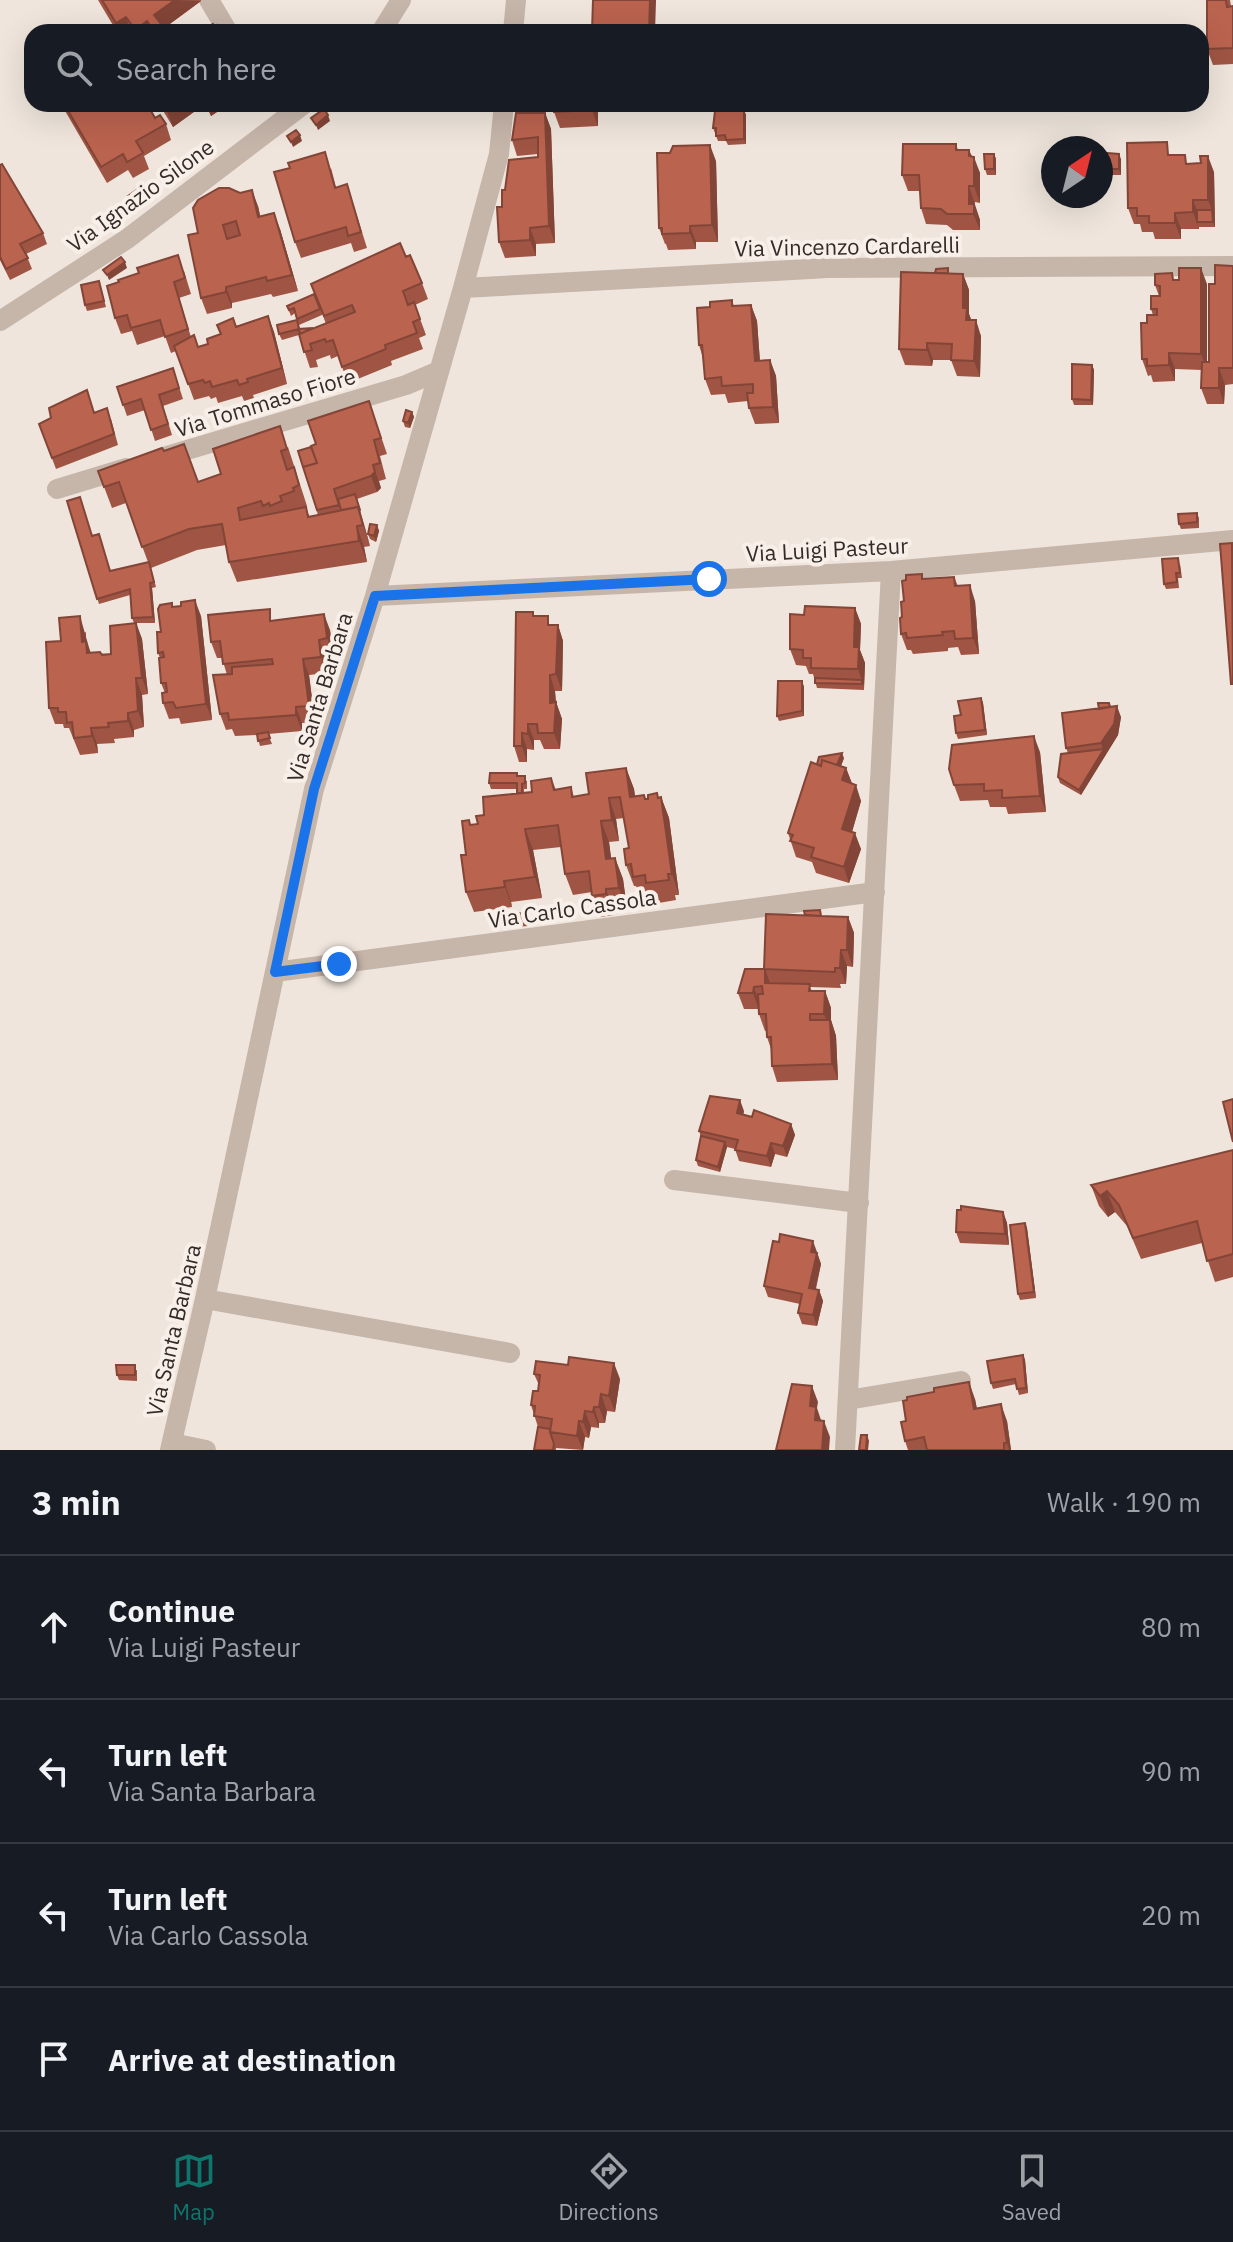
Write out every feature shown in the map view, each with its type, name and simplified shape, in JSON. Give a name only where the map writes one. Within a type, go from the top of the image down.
[{"type":"street","points":[[209,0],[223,24]]},
{"type":"street","points":[[386,24],[401,0]]},
{"type":"street","points":[[514,24],[516,0]]},
{"type":"street","name":"Via Ignazio Silone","points":[[0,321],[127,239],[277,112]]},
{"type":"street","name":"Via Santa Barbara","points":[[171,1447],[314,789],[375,596],[463,288],[499,154],[503,112]]},
{"type":"street","name":"Via Vincenzo Cardarelli","points":[[463,288],[828,268],[1233,266]]},
{"type":"street","name":"Via Tommaso Fiore","points":[[57,489],[406,385],[439,371]]},
{"type":"street","name":"Via Luigi Pasteur","points":[[375,596],[891,571],[1233,540]]},
{"type":"street","points":[[845,1450],[891,571]]},
{"type":"street","name":"Via Carlo Cassola","points":[[275,972],[875,892]]},
{"type":"street","points":[[674,1180],[859,1203]]},
{"type":"street","points":[[205,1299],[510,1353]]},
{"type":"street","points":[[848,1400],[961,1381]]},
{"type":"street","points":[[171,1447],[206,1450]]},
{"type":"building","points":[[102,0],[175,0],[154,15],[161,24],[149,24],[147,21],[131,24],[126,17],[116,23]]},
{"type":"building","points":[[593,0],[650,0],[649,24],[592,24]]},
{"type":"building","points":[[1207,0],[1226,0],[1227,7],[1233,6],[1233,48],[1209,49]]},
{"type":"building","points":[[69,112],[152,112],[155,118],[160,115],[166,124],[136,141],[143,153],[127,162],[123,154],[101,167]]},
{"type":"building","points":[[320,112],[328,115],[316,125],[311,118]]},
{"type":"building","points":[[715,112],[744,112],[744,139],[726,140],[725,135],[716,136],[716,128],[713,128]]},
{"type":"building","points":[[516,113],[545,113],[549,226],[530,228],[530,240],[499,242],[497,207],[502,207],[502,190],[505,190],[509,160],[538,157],[538,137],[512,140]]},
{"type":"building","points":[[296,130],[300,135],[291,142],[287,136]]},
{"type":"building","points":[[1167,142],[1168,155],[1185,155],[1186,164],[1201,163],[1200,156],[1208,156],[1208,200],[1193,200],[1193,212],[1175,213],[1175,223],[1149,223],[1149,216],[1137,216],[1137,208],[1128,208],[1127,143]]},
{"type":"building","points":[[903,144],[956,144],[956,150],[969,150],[969,156],[974,157],[974,186],[969,186],[969,204],[974,204],[974,214],[947,214],[941,209],[921,208],[919,175],[902,175]]},
{"type":"building","points":[[710,145],[712,225],[690,226],[690,233],[662,234],[662,228],[659,228],[657,153],[670,153],[673,146]]},
{"type":"building","points":[[325,152],[335,188],[347,184],[361,232],[348,236],[346,227],[295,242],[274,172],[290,168],[288,163]]},
{"type":"building","points":[[984,154],[994,154],[994,169],[985,169]]},
{"type":"building","points":[[1113,154],[1119,154],[1119,169],[1113,169]]},
{"type":"building","points":[[2,164],[43,233],[20,244],[28,258],[6,269],[0,257]]},
{"type":"building","points":[[141,187],[145,194],[133,203],[128,196]]},
{"type":"building","points":[[219,188],[240,193],[252,190],[258,217],[274,213],[292,275],[267,281],[266,277],[226,287],[226,292],[201,298],[188,235],[198,233],[193,208],[198,200]],"holes":[[[236,221],[240,235],[227,239],[223,225]]]},
{"type":"building","points":[[1197,210],[1212,210],[1213,222],[1197,222]]},
{"type":"building","points":[[400,243],[406,257],[410,255],[422,283],[403,291],[408,305],[414,302],[420,319],[413,322],[417,333],[342,367],[333,340],[310,344],[312,350],[304,352],[299,334],[355,312],[352,305],[324,316],[311,284]]},
{"type":"building","points":[[178,255],[185,278],[174,282],[188,329],[165,337],[160,320],[131,328],[127,315],[115,318],[107,286],[139,273],[137,268]]},
{"type":"building","points":[[121,257],[125,262],[107,275],[103,270]]},
{"type":"building","points":[[1215,265],[1233,266],[1233,368],[1219,368],[1219,388],[1201,388],[1202,362],[1209,362],[1209,284],[1215,284]]},
{"type":"building","points":[[948,268],[948,273],[935,273],[936,269]]},
{"type":"building","points":[[1179,268],[1201,268],[1201,354],[1169,353],[1169,365],[1147,366],[1147,359],[1142,359],[1141,323],[1147,323],[1147,315],[1157,315],[1157,309],[1151,309],[1151,296],[1160,296],[1160,286],[1155,285],[1155,274],[1172,273],[1173,280],[1179,280]]},
{"type":"building","points":[[901,272],[963,274],[966,320],[976,320],[974,361],[951,360],[952,344],[927,343],[927,350],[899,349]]},
{"type":"building","points":[[99,281],[104,301],[85,305],[81,285]]},
{"type":"building","points":[[314,294],[320,309],[297,319],[294,308],[289,310],[287,306]]},
{"type":"building","points":[[732,300],[732,306],[751,305],[755,361],[770,360],[773,407],[749,408],[747,393],[753,393],[753,384],[722,386],[721,377],[705,379],[697,308],[710,307],[710,302]]},
{"type":"building","points":[[268,316],[282,368],[247,379],[248,382],[239,385],[237,380],[212,387],[210,381],[205,383],[203,380],[188,384],[174,346],[194,335],[198,347],[208,344],[207,339],[221,334],[217,325],[233,318],[236,327]]},
{"type":"building","points":[[297,320],[299,329],[279,334],[277,325]]},
{"type":"building","points":[[1072,364],[1092,365],[1091,400],[1072,399]]},
{"type":"building","points":[[173,368],[179,388],[159,395],[168,424],[151,430],[141,399],[123,405],[117,387]]},
{"type":"building","points":[[87,390],[94,413],[107,408],[114,434],[52,458],[39,424],[51,418],[49,408]]},
{"type":"building","points":[[369,401],[381,438],[374,440],[380,463],[373,465],[375,472],[371,476],[334,489],[339,505],[317,510],[303,467],[317,463],[311,446],[316,444],[308,421]]},
{"type":"building","points":[[406,410],[412,412],[408,423],[403,421]]},
{"type":"building","points":[[280,426],[287,449],[281,451],[287,470],[294,467],[299,485],[293,488],[294,491],[280,496],[282,501],[270,506],[269,503],[263,506],[261,501],[238,508],[240,520],[306,507],[308,517],[358,507],[363,525],[357,526],[359,541],[229,562],[222,524],[189,529],[142,547],[119,482],[104,487],[98,471],[162,448],[164,451],[184,444],[198,482],[221,474],[213,449]]},
{"type":"building","points":[[311,447],[317,463],[303,467],[298,451]]},
{"type":"building","points":[[355,494],[360,510],[358,507],[341,510],[338,499]]},
{"type":"building","points":[[80,497],[92,536],[99,534],[110,571],[149,562],[154,582],[150,583],[153,617],[132,618],[130,589],[97,599],[67,501]]},
{"type":"building","points":[[1197,513],[1197,522],[1179,524],[1178,514]]},
{"type":"building","points":[[370,524],[377,525],[374,536],[368,534]]},
{"type":"building","points":[[1232,543],[1233,684],[1231,684],[1220,544]]},
{"type":"building","points":[[1178,558],[1180,573],[1176,573],[1177,582],[1164,584],[1162,559]]},
{"type":"building","points":[[922,574],[922,579],[954,577],[955,586],[970,585],[973,638],[955,639],[954,631],[907,638],[906,633],[901,634],[902,581],[906,580],[906,575]]},
{"type":"building","points":[[195,600],[206,704],[176,708],[173,702],[163,703],[162,693],[167,692],[166,683],[161,683],[159,658],[164,657],[163,652],[158,653],[157,632],[161,632],[158,609],[160,605],[172,603],[172,607],[181,606],[181,602]]},
{"type":"building","points":[[805,606],[855,608],[854,647],[859,647],[858,669],[811,668],[811,658],[803,658],[803,650],[790,649],[790,614],[804,615]]},
{"type":"building","points":[[270,609],[270,621],[324,614],[327,638],[319,640],[321,657],[303,659],[309,706],[296,707],[296,715],[229,720],[228,713],[220,714],[213,675],[232,674],[232,667],[273,664],[272,659],[223,664],[220,641],[211,642],[208,615]]},
{"type":"building","points":[[516,612],[548,616],[548,625],[558,625],[556,674],[550,675],[550,703],[556,702],[554,733],[538,733],[537,724],[528,724],[528,734],[522,733],[522,746],[514,746]]},
{"type":"building","points":[[80,616],[82,642],[86,641],[87,653],[100,652],[102,655],[111,654],[110,626],[136,623],[142,678],[136,678],[138,711],[128,713],[128,721],[91,728],[92,736],[74,738],[72,722],[67,723],[66,712],[49,708],[46,642],[61,641],[59,618]]},
{"type":"building","points":[[815,678],[862,680],[862,684],[815,683]]},
{"type":"building","points":[[778,681],[802,681],[802,711],[777,716]]},
{"type":"building","points":[[981,698],[985,730],[956,733],[954,716],[961,715],[958,701]]},
{"type":"building","points":[[1098,703],[1109,703],[1110,707],[1099,709]]},
{"type":"building","points":[[1117,706],[1114,724],[1101,743],[1066,748],[1062,713]]},
{"type":"building","points":[[268,732],[270,738],[258,741],[257,734]]},
{"type":"building","points":[[1034,736],[1040,796],[1002,798],[1002,790],[984,791],[984,784],[954,785],[949,769],[952,745]]},
{"type":"building","points":[[1104,749],[1079,790],[1058,777],[1061,754]]},
{"type":"building","points":[[842,753],[837,765],[822,760],[821,766],[817,764],[819,757]]},
{"type":"building","points":[[822,760],[846,768],[842,780],[856,785],[842,829],[855,833],[844,867],[811,857],[814,848],[790,841],[793,835],[788,833],[811,762],[821,766]]},
{"type":"building","points":[[626,768],[630,797],[644,795],[648,799],[648,795],[657,793],[658,798],[661,797],[672,874],[668,874],[669,880],[646,883],[645,875],[633,877],[631,864],[626,865],[624,849],[629,848],[620,797],[609,798],[612,820],[601,821],[606,859],[615,858],[619,888],[606,889],[606,894],[592,896],[589,871],[565,874],[558,825],[525,829],[535,877],[504,881],[505,887],[466,892],[461,855],[466,855],[462,821],[469,820],[470,825],[478,824],[476,816],[484,815],[483,797],[532,792],[531,781],[551,778],[554,790],[571,787],[572,797],[589,794],[586,773]]},
{"type":"building","points":[[490,773],[525,776],[522,793],[517,793],[517,783],[489,783]]},
{"type":"building","points":[[820,910],[821,916],[805,915],[804,911]]},
{"type":"building","points":[[525,913],[526,920],[512,921],[511,914]]},
{"type":"building","points":[[766,914],[848,917],[847,950],[841,950],[840,968],[835,968],[835,972],[765,969],[765,983],[810,984],[809,991],[825,991],[824,1014],[810,1014],[810,1020],[830,1020],[832,1064],[772,1066],[766,1014],[759,1014],[758,994],[763,994],[762,986],[754,987],[753,993],[738,993],[745,969],[764,969]]},
{"type":"building","points":[[710,1096],[740,1100],[737,1113],[752,1117],[754,1110],[791,1124],[783,1146],[771,1143],[767,1156],[735,1150],[738,1140],[699,1131]]},
{"type":"building","points":[[1233,1099],[1233,1142],[1223,1102]]},
{"type":"building","points":[[701,1136],[725,1142],[718,1167],[696,1160]]},
{"type":"building","points":[[1233,1150],[1233,1254],[1207,1261],[1197,1221],[1133,1238],[1119,1205],[1107,1191],[1100,1196],[1091,1185]]},
{"type":"building","points":[[961,1206],[1003,1212],[1005,1234],[956,1232],[957,1210],[961,1210]]},
{"type":"building","points":[[1025,1223],[1034,1292],[1018,1294],[1010,1225]]},
{"type":"building","points":[[780,1234],[813,1241],[811,1252],[817,1253],[809,1288],[819,1290],[813,1315],[798,1313],[802,1294],[764,1286],[773,1241],[779,1242]]},
{"type":"building","points":[[1023,1355],[1026,1388],[1017,1389],[1015,1379],[991,1383],[987,1361]]},
{"type":"building","points":[[569,1357],[614,1363],[609,1396],[601,1394],[599,1407],[594,1407],[593,1412],[585,1411],[583,1422],[579,1421],[577,1436],[550,1432],[552,1419],[534,1416],[535,1406],[531,1405],[533,1391],[538,1391],[540,1375],[534,1374],[536,1361],[568,1365]]},
{"type":"building","points":[[116,1365],[135,1365],[135,1375],[117,1375]]},
{"type":"building","points":[[969,1382],[974,1409],[1001,1404],[1007,1443],[1004,1443],[1004,1450],[927,1450],[924,1437],[905,1441],[901,1422],[906,1421],[903,1401],[907,1397]]},
{"type":"building","points":[[792,1384],[812,1386],[810,1406],[816,1407],[815,1420],[824,1421],[822,1450],[776,1450]]},
{"type":"building","points":[[538,1427],[550,1429],[553,1450],[534,1450]]},
{"type":"building","points":[[861,1435],[867,1435],[866,1450],[859,1450]]},
{"type":"route","points":[[339,964],[275,972],[314,789],[375,596],[709,579]]}]
